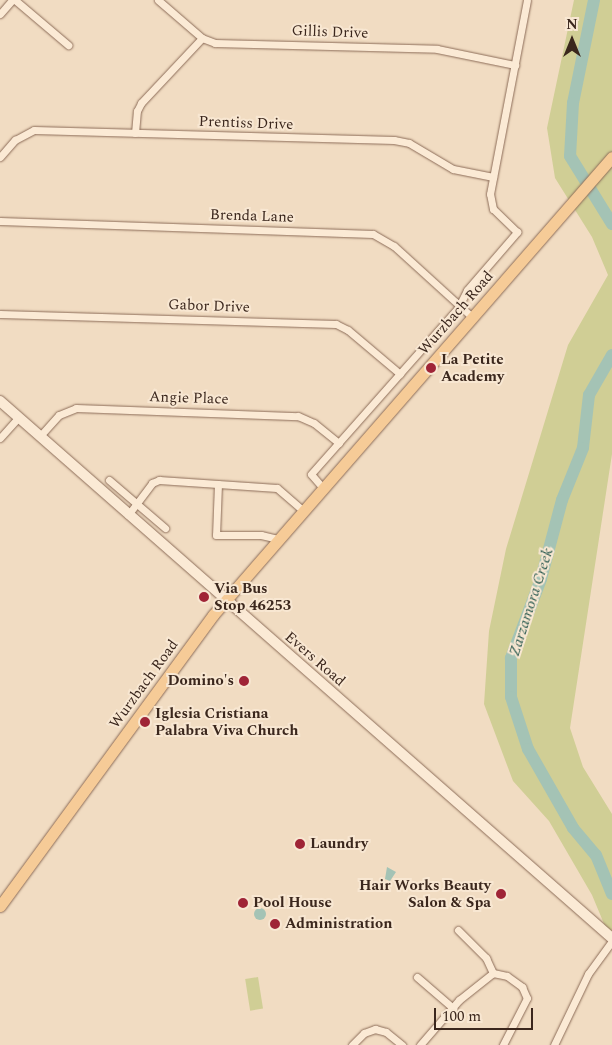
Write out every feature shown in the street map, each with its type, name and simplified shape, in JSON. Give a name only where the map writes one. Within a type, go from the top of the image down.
[{"type":"main road","name":"Wurzbach Road","points":[[0,906],[225,601],[609,161]]},
{"type":"main road","name":"Evers Road","points":[[0,401],[612,940]]},
{"type":"street","points":[[0,14],[14,0],[68,45]]},
{"type":"street","name":"Gillis Drive","points":[[158,0],[202,38],[215,43],[436,50],[515,65]]},
{"type":"street","points":[[493,177],[528,0]]},
{"type":"street","points":[[135,133],[137,111],[142,103],[202,38]]},
{"type":"street","name":"Prentiss Drive","points":[[0,157],[15,140],[34,130],[400,141],[419,148],[446,166],[493,177]]},
{"type":"street","name":"Wurzbach Road","points":[[323,488],[311,474],[459,306],[467,290],[517,232],[493,209],[490,194],[493,177]]},
{"type":"street","name":"Brenda Lane","points":[[0,221],[374,234],[394,246],[472,317]]},
{"type":"street","name":"Gabor Drive","points":[[0,314],[336,324],[348,330],[400,374]]},
{"type":"street","name":"Angie Place","points":[[40,436],[59,415],[76,408],[298,416],[314,423],[339,443]]},
{"type":"street","points":[[0,438],[19,417]]},
{"type":"street","points":[[109,480],[165,528]]},
{"type":"street","points":[[128,515],[152,483],[159,480],[277,488],[303,511]]},
{"type":"street","points":[[218,484],[216,535],[261,535],[278,539]]},
{"type":"street","points":[[458,930],[486,958],[493,973]]},
{"type":"street","points":[[554,1045],[588,974],[612,940]]},
{"type":"street","points":[[420,1045],[453,1008],[493,973]]},
{"type":"street","points":[[493,973],[508,976],[522,987],[527,998],[504,1045]]},
{"type":"street","points":[[417,977],[453,1008]]},
{"type":"street","points":[[352,1045],[364,1033],[375,1030],[386,1032],[402,1045]]},
{"type":"shaded area","points":[[574,0],[612,0],[612,454],[570,728],[583,767],[612,814],[612,943],[592,895],[549,821],[513,781],[484,704],[489,631],[506,549],[568,345],[608,275],[592,237],[555,178],[547,128]]},
{"type":"shaded area","points":[[387,867],[396,872],[390,881],[385,879]]},
{"type":"shaded area","points":[[260,908],[266,914],[260,920],[254,914]]},
{"type":"shaded area","points":[[258,977],[263,1009],[250,1011],[245,979]]},
{"type":"waterway","name":"Zarzamora Creek","points":[[594,0],[573,103],[570,156],[612,224]]},
{"type":"waterway","name":"Zarzamora Creek","points":[[612,355],[589,395],[583,448],[562,500],[541,579],[511,658],[511,697],[528,749],[573,828],[596,855],[612,894]]},
{"type":"place","name":"La Petite Academy","points":[[431,368]]},
{"type":"place","name":"Via Bus Stop 46253","points":[[204,597]]},
{"type":"place","name":"Domino's","points":[[244,681]]},
{"type":"place","name":"Iglesia Cristiana Palabra Viva Church","points":[[145,722]]},
{"type":"place","name":"Laundry","points":[[300,844]]},
{"type":"place","name":"Hair Works Beauty Salon & Spa","points":[[501,894]]},
{"type":"place","name":"Pool House","points":[[243,903]]},
{"type":"place","name":"Administration","points":[[275,924]]}]
